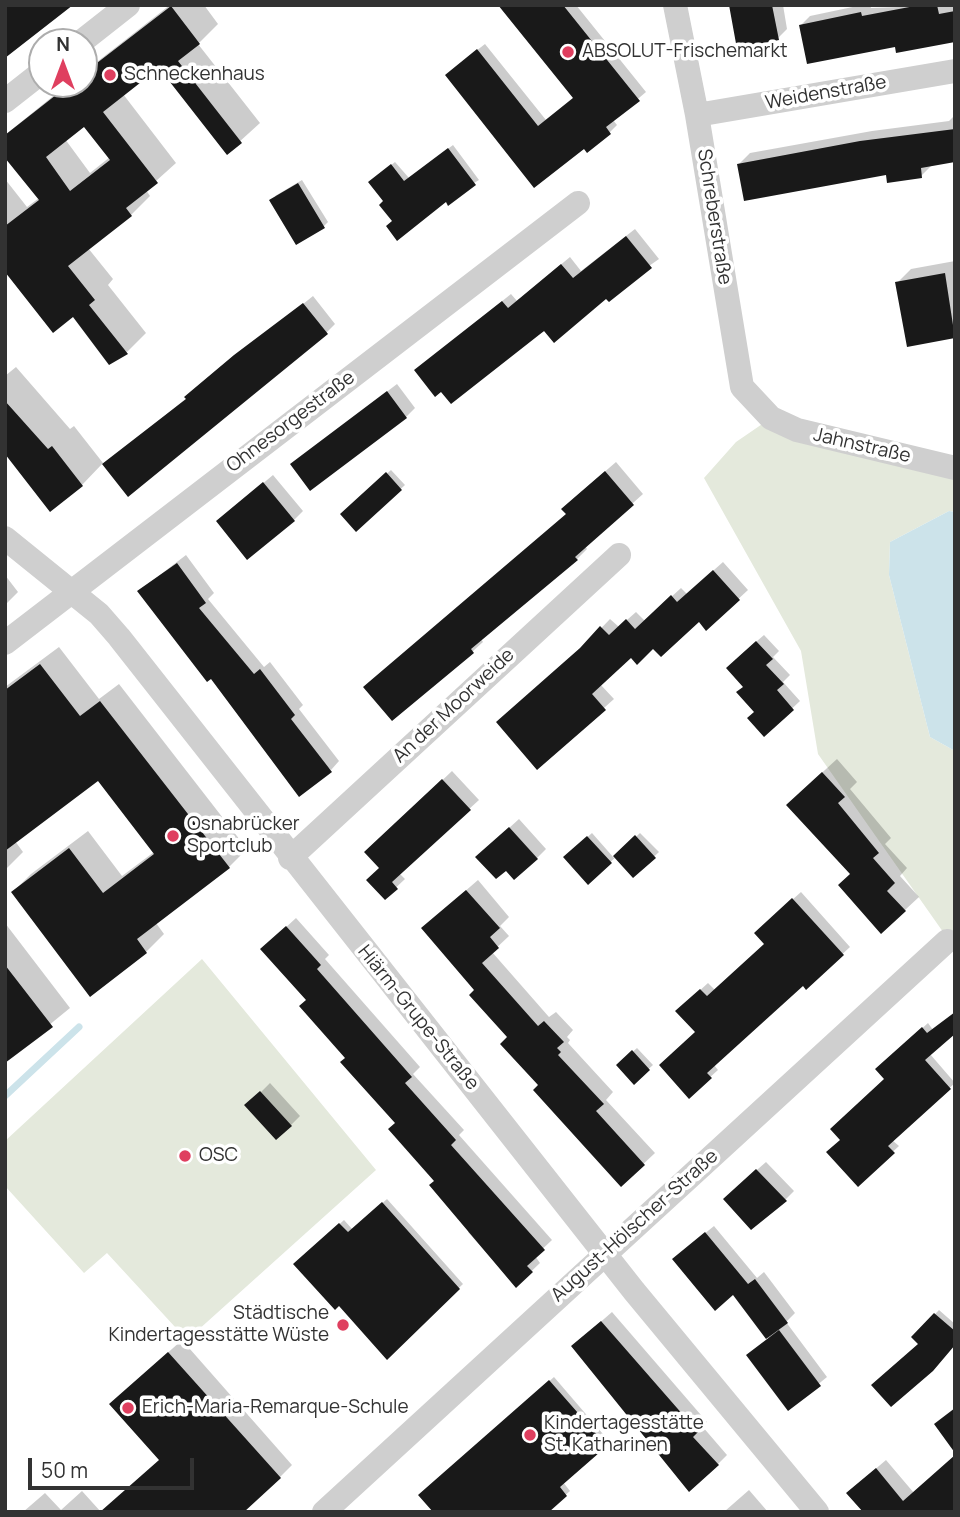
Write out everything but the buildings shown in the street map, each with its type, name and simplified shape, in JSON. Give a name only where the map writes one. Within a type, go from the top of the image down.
[{"type":"street","points":[[98,29],[128,5]]},
{"type":"street","name":"Schreberstraße","points":[[675,5],[697,115],[742,387],[771,418]]},
{"type":"street","name":"Weidenstraße","points":[[697,115],[955,71]]},
{"type":"street","points":[[5,100],[28,83]]},
{"type":"street","name":"Ohnesorgestraße","points":[[5,643],[578,203]]},
{"type":"street","name":"Jahnstraße","points":[[771,418],[797,430],[955,468]]},
{"type":"street","name":"Hiärm-Grupe-Straße","points":[[5,538],[99,614],[119,637],[290,858],[605,1253],[817,1512]]},
{"type":"street","name":"An der Moorweide","points":[[290,858],[619,555]]},
{"type":"street","name":"August-Hölscher-Straße","points":[[324,1512],[947,941]]},
{"type":"shaded area","points":[[771,418],[955,468],[955,512],[949,511],[890,542],[889,575],[930,737],[955,751],[955,949],[818,754],[801,651],[704,478],[736,442]]},
{"type":"shaded area","name":"OSC","points":[[202,959],[376,1170],[187,1340],[107,1253],[84,1273],[5,1186],[5,1141]]},
{"type":"water","points":[[949,511],[955,512],[955,751],[930,737],[889,575],[890,542]]},
{"type":"waterway","points":[[5,1096],[79,1027]]},
{"type":"place","name":"ABSOLUT-Frischemarkt","points":[[568,52]]},
{"type":"place","name":"Schneckenhaus","points":[[110,75]]},
{"type":"place","name":"Osnabrücker Sportclub","points":[[173,836]]},
{"type":"place","name":"OSC","points":[[185,1156]]},
{"type":"place","name":"Städtische Kindertagesstätte Wüste","points":[[343,1325]]},
{"type":"place","name":"Erich-Maria-Remarque-Schule","points":[[128,1408]]},
{"type":"place","name":"Kindertagesstätte St. Katharinen","points":[[530,1435]]}]
